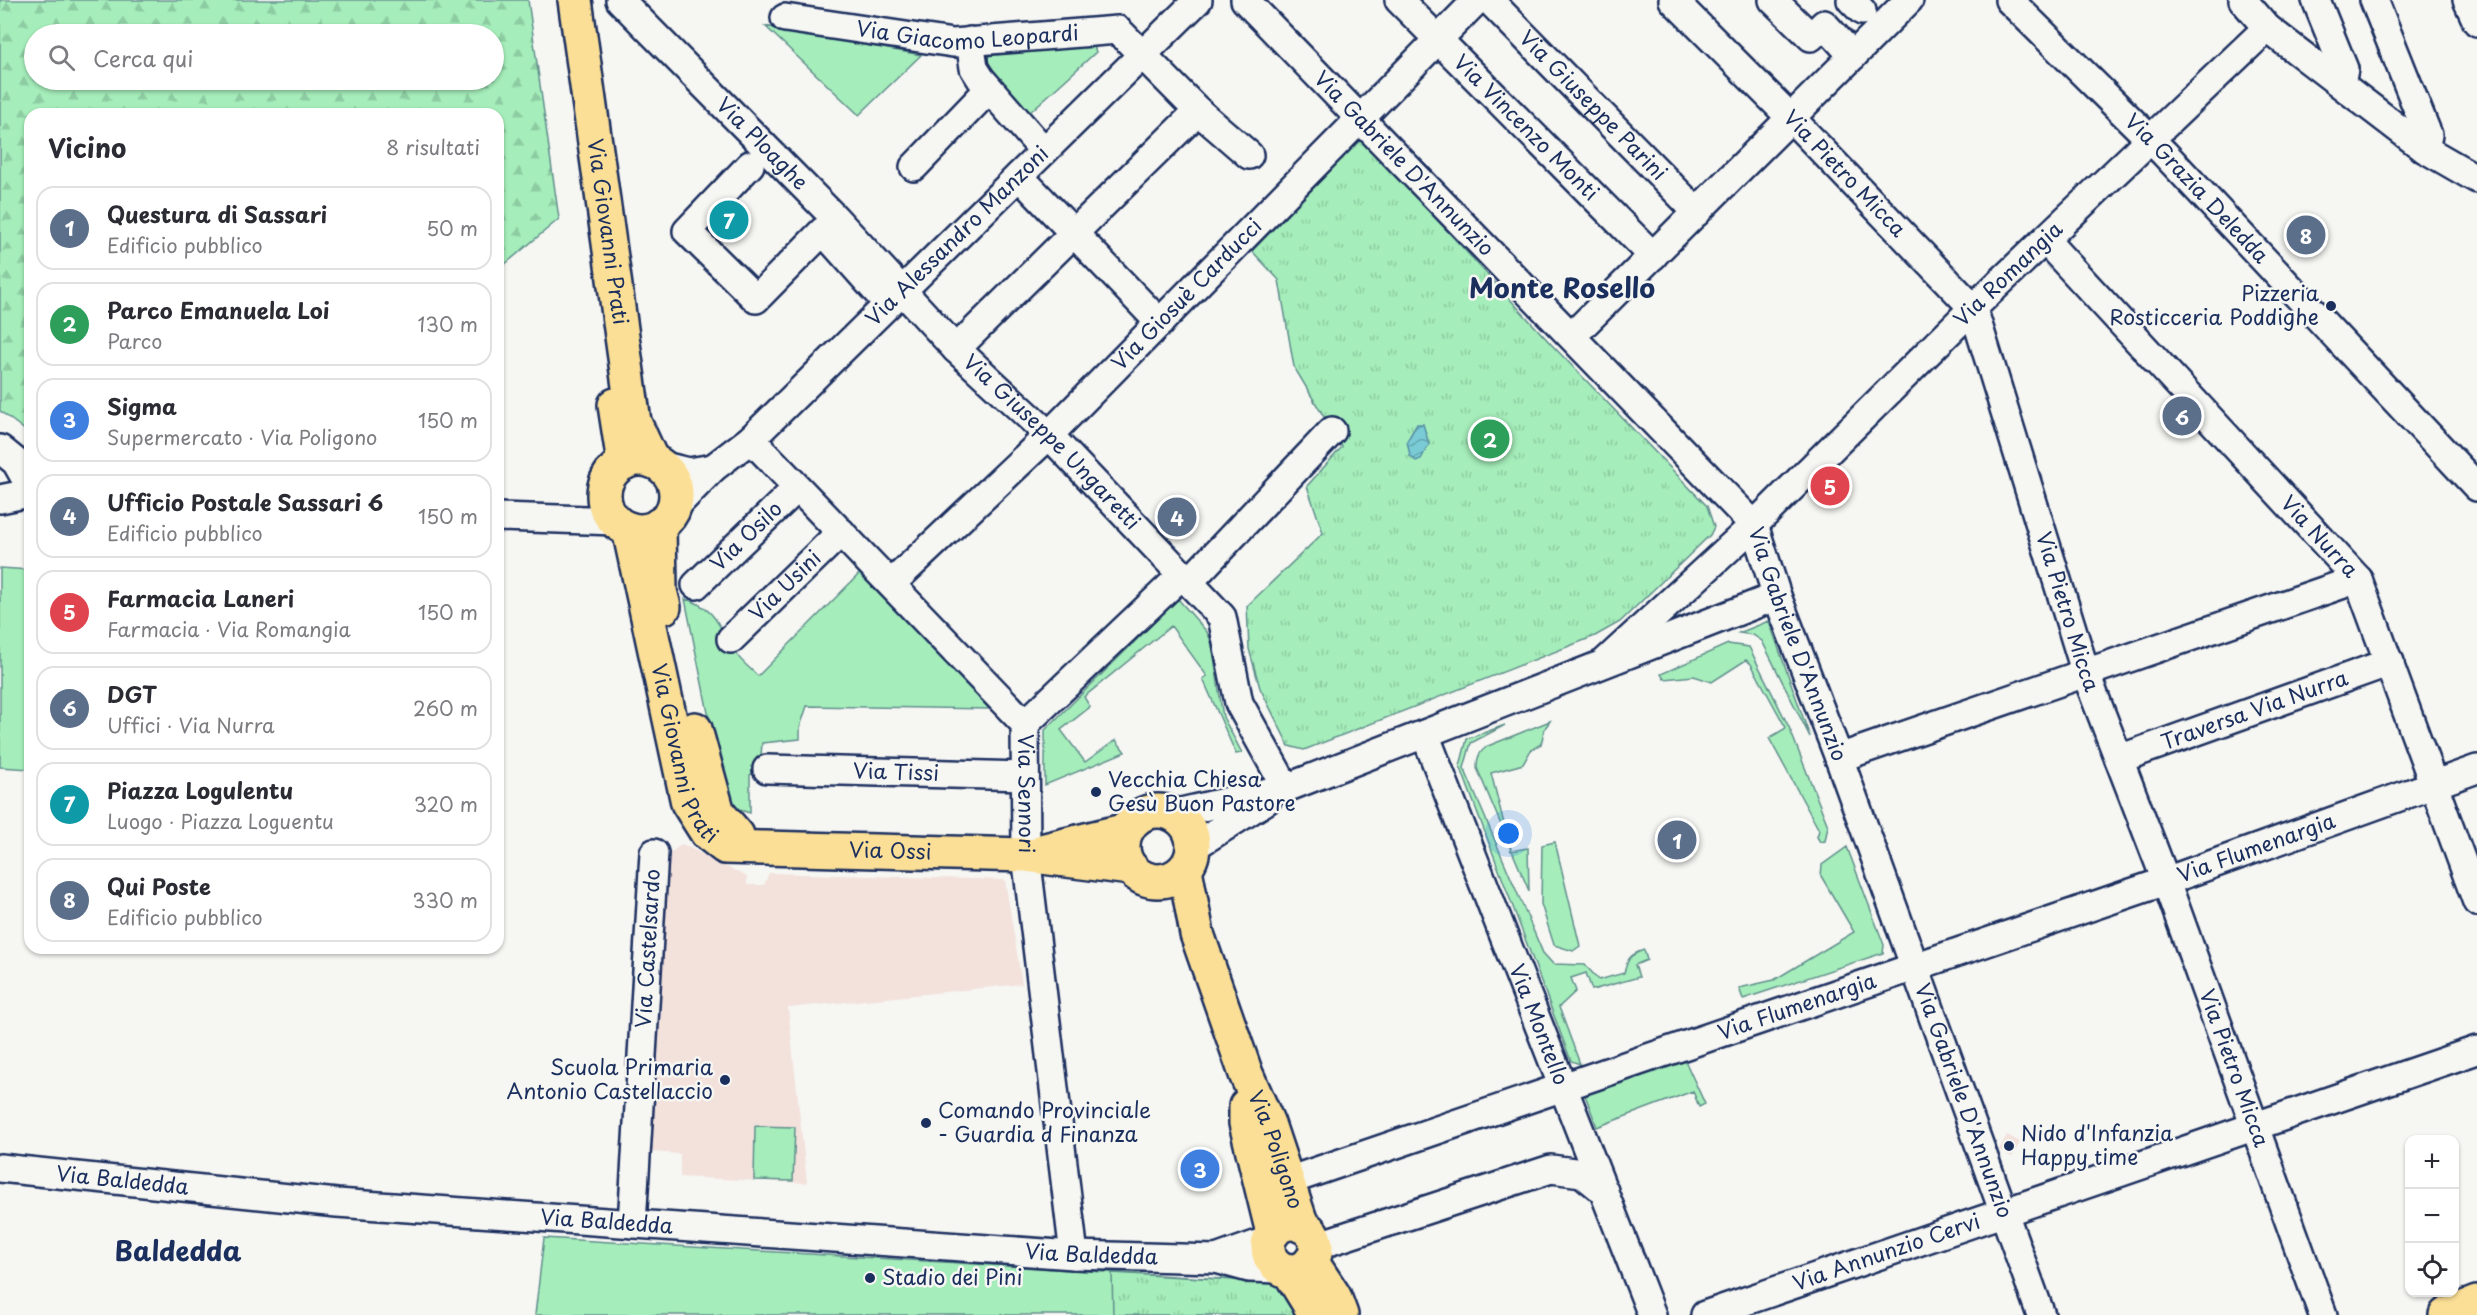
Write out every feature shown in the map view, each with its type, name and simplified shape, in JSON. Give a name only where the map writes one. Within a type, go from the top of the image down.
[{"type":"main road","name":"Via Giovanni Prati","points":[[554,0],[645,463]]},
{"type":"main road","name":"Via Giovanni Prati","points":[[575,0],[634,422],[645,463]]},
{"type":"main road","points":[[645,463],[675,484],[637,517],[605,490],[610,475],[645,463]]},
{"type":"main road","name":"Via Giovanni Prati","points":[[637,517],[660,591],[708,784],[718,813],[730,830],[756,849]]},
{"type":"main road","points":[[1160,811],[1172,814],[1185,824],[1189,858],[1170,879],[1141,874],[1123,848],[1127,830],[1136,819],[1147,813],[1160,811]]},
{"type":"main road","name":"Via Ossi","points":[[1026,855],[1127,830]]},
{"type":"main road","name":"Via Ossi","points":[[756,849],[1026,855],[1141,874]]},
{"type":"main road","name":"Via Poligono","points":[[1189,858],[1197,934],[1246,1074],[1268,1124],[1288,1181],[1292,1249],[1334,1296],[1341,1315]]},
{"type":"main road","name":"Via Poligono","points":[[1141,874],[1197,934]]},
{"type":"main road","name":"Via Poligono","points":[[1246,1074],[1246,1123],[1316,1315]]},
{"type":"main road","points":[[2446,1315],[2477,1304]]},
{"type":"street","name":"Via Ploaghe","points":[[620,0],[895,297]]},
{"type":"street","name":"Via Alessandro Manzoni","points":[[504,517],[572,519],[637,517],[713,468],[751,439],[1198,0]]},
{"type":"street","name":"Via Gabriele D'Annunzio","points":[[1245,0],[1754,525],[1777,596],[1839,758],[1912,967],[2041,1315]]},
{"type":"street","name":"Via Vincenzo Monti","points":[[1400,0],[1653,256]]},
{"type":"street","name":"Via Giosuè Carducci","points":[[891,584],[1049,435],[1477,0]]},
{"type":"street","name":"Via Giuseppe Parini","points":[[1489,0],[1697,212]]},
{"type":"street","name":"Via Pietro Micca","points":[[1672,0],[1790,117],[1973,308],[2086,674],[2166,881],[2323,1315]]},
{"type":"street","points":[[1773,0],[1811,37],[1824,24],[1853,56]]},
{"type":"street","points":[[1572,336],[1909,0]]},
{"type":"street","name":"Via Grazia Deledda","points":[[2009,0],[2151,140],[2477,487]]},
{"type":"street","points":[[2243,0],[2267,28],[2425,149],[2477,179]]},
{"type":"street","points":[[2316,0],[2344,69],[2341,84]]},
{"type":"street","points":[[2374,0],[2428,135],[2425,149]]},
{"type":"street","points":[[2468,0],[2477,22]]},
{"type":"street","name":"Via Giacomo Leopardi","points":[[785,18],[953,43],[1118,30],[1198,111],[1249,155]]},
{"type":"street","name":"Via Romangia","points":[[1604,663],[1754,525],[1973,308],[2267,28]]},
{"type":"street","points":[[970,41],[974,68],[1044,151]]},
{"type":"street","points":[[914,167],[989,88]]},
{"type":"street","points":[[957,349],[1198,111]]},
{"type":"street","points":[[750,165],[687,231],[756,299],[823,231],[895,297]]},
{"type":"street","points":[[1019,176],[1160,323]]},
{"type":"street","name":"Via Nurra","points":[[2045,240],[2358,579],[2477,902]]},
{"type":"street","name":"Via Giuseppe Ungaretti","points":[[895,297],[957,349],[1049,435],[1222,617],[1239,703],[1286,788]]},
{"type":"street","points":[[1025,724],[1187,578],[1332,431]]},
{"type":"street","name":"Via Sennori","points":[[751,439],[1025,724],[1026,855],[1074,1255]]},
{"type":"street","points":[[0,449],[16,462],[24,476]]},
{"type":"street","points":[[645,463],[689,471],[713,468]]},
{"type":"street","name":"Via Osilo","points":[[696,585],[797,488]]},
{"type":"street","points":[[0,499],[24,494]]},
{"type":"street","name":"Via Usini","points":[[731,639],[841,532]]},
{"type":"street","points":[[1839,758],[2358,579]]},
{"type":"street","points":[[1172,814],[1286,788],[1777,596]]},
{"type":"street","name":"Traversa Via Nurra","points":[[2119,759],[2390,662]]},
{"type":"street","name":"Via Montello","points":[[1425,734],[1653,1315]]},
{"type":"street","name":"Via Tissi","points":[[767,769],[1025,776]]},
{"type":"street","name":"Via Flumenargia","points":[[1288,1181],[1564,1089],[2166,881],[2477,769]]},
{"type":"street","points":[[1189,858],[1286,788]]},
{"type":"street","name":"Via Castelsardo","points":[[632,1224],[654,854]]},
{"type":"street","name":"Via Annunzio Cervi","points":[[1705,1315],[2005,1214],[2254,1125],[2477,1050]]},
{"type":"street","name":"Via Baldedda","points":[[0,1168],[337,1203],[1074,1255],[1216,1259],[1292,1249],[1551,1169],[1582,1173],[1604,1191]]},
{"type":"shaded area","name":"Scuola Primaria Antonio Castellaccio","points":[[682,844],[747,877],[747,885],[764,885],[769,873],[1005,880],[1022,984],[788,1008],[807,1183],[680,1177],[680,1154],[651,1152],[668,855]]},
{"type":"shaded area","name":"Nido d'Infanzia Happy time","points":[[2007,1135],[2020,1142],[2012,1157],[1999,1150]]},
{"type":"green space","points":[[0,0],[528,0],[559,219],[504,265],[504,108],[24,108],[24,429],[0,411]]},
{"type":"green space","points":[[765,26],[921,55],[859,115]]},
{"type":"green space","points":[[1089,43],[1094,46],[1096,52],[1029,113],[987,62],[989,55],[994,54]]},
{"type":"green space","points":[[1362,138],[1551,344],[1707,506],[1714,527],[1710,535],[1620,622],[1595,636],[1304,750],[1289,746],[1260,688],[1249,649],[1247,606],[1323,533],[1307,486],[1342,447],[1294,367],[1279,280],[1252,251]]},
{"type":"green space","points":[[0,568],[24,570],[24,769],[0,767]]},
{"type":"green space","points":[[863,570],[990,709],[807,706],[800,727],[800,739],[762,743],[760,769],[750,775],[750,813],[733,808],[725,797],[685,599],[703,607],[716,619],[737,655],[758,676]]},
{"type":"green space","points":[[1178,599],[1207,632],[1212,643],[1223,717],[1242,753],[1236,754],[1203,679],[1207,676],[1171,626],[1084,697],[1090,707],[1061,730],[1085,762],[1116,740],[1125,752],[1045,785],[1045,730]]},
{"type":"green space","points":[[1769,621],[1810,737],[1762,641],[1753,635],[1739,633]]},
{"type":"green space","points":[[1728,644],[1749,647],[1789,727],[1828,826],[1825,841],[1820,842],[1817,837],[1819,830],[1769,738],[1786,728],[1751,664],[1746,660],[1712,682],[1694,676],[1664,679],[1661,674]]},
{"type":"green space","points":[[1550,721],[1545,728],[1541,744],[1531,750],[1523,764],[1491,773],[1509,844],[1477,768],[1478,758],[1488,746]]},
{"type":"green space","points":[[1505,725],[1471,743],[1464,768],[1543,953],[1553,964],[1585,965],[1599,980],[1624,973],[1630,958],[1639,952],[1644,950],[1647,960],[1635,965],[1639,977],[1592,990],[1586,973],[1571,978],[1576,991],[1559,1007],[1580,1064],[1571,1061],[1460,766],[1467,739]]},
{"type":"green space","points":[[1555,842],[1580,946],[1573,951],[1554,945],[1541,904],[1542,845]]},
{"type":"green space","points":[[1847,847],[1884,945],[1883,953],[1743,999],[1739,988],[1774,980],[1854,932],[1821,876],[1822,865]]},
{"type":"green space","points":[[1528,848],[1529,891],[1512,851]]},
{"type":"green space","points":[[1682,1054],[1705,1104],[1699,1107],[1693,1091],[1597,1127],[1585,1095]]},
{"type":"green space","points":[[755,1126],[795,1127],[793,1181],[754,1180]]},
{"type":"green space","name":"Stadio dei Pini","points":[[544,1238],[1288,1283],[1298,1315],[535,1315]]},
{"type":"green space","points":[[1112,1273],[1288,1283],[1298,1315],[1113,1315]]},
{"type":"water","points":[[1417,424],[1423,424],[1429,444],[1421,459],[1416,461],[1410,456],[1407,441]]},
{"type":"place","name":"Piazza Logulentu","points":[[729,220]]},
{"type":"place","name":"Qui Poste","points":[[2306,235]]},
{"type":"place","name":"Pizzeria Rosticceria Poddighe","points":[[2331,306]]},
{"type":"place","name":"DGT","points":[[2182,416]]},
{"type":"place","name":"Parco Emanuela Loi","points":[[1490,439]]},
{"type":"place","name":"Farmacia Laneri","points":[[1830,486]]},
{"type":"place","name":"Ufficio Postale Sassari 6","points":[[1177,517]]},
{"type":"place","name":"Vecchia Chiesa Gesù Buon Pastore","points":[[1096,792]]},
{"type":"place","name":"Questura di Sassari","points":[[1677,840]]},
{"type":"place","name":"Scuola Primaria Antonio Castellaccio","points":[[725,1080]]},
{"type":"place","name":"Comando Provinciale - Guardia d Finanza","points":[[926,1123]]},
{"type":"place","name":"Nido d'Infanzia Happy time","points":[[2009,1146]]},
{"type":"place","name":"Sigma","points":[[1200,1169]]},
{"type":"place","name":"Stadio dei Pini","points":[[870,1278]]},
{"type":"district","name":"Monte Rosello","points":[[1562,289]]},
{"type":"district","name":"Baldedda","points":[[178,1252]]}]
